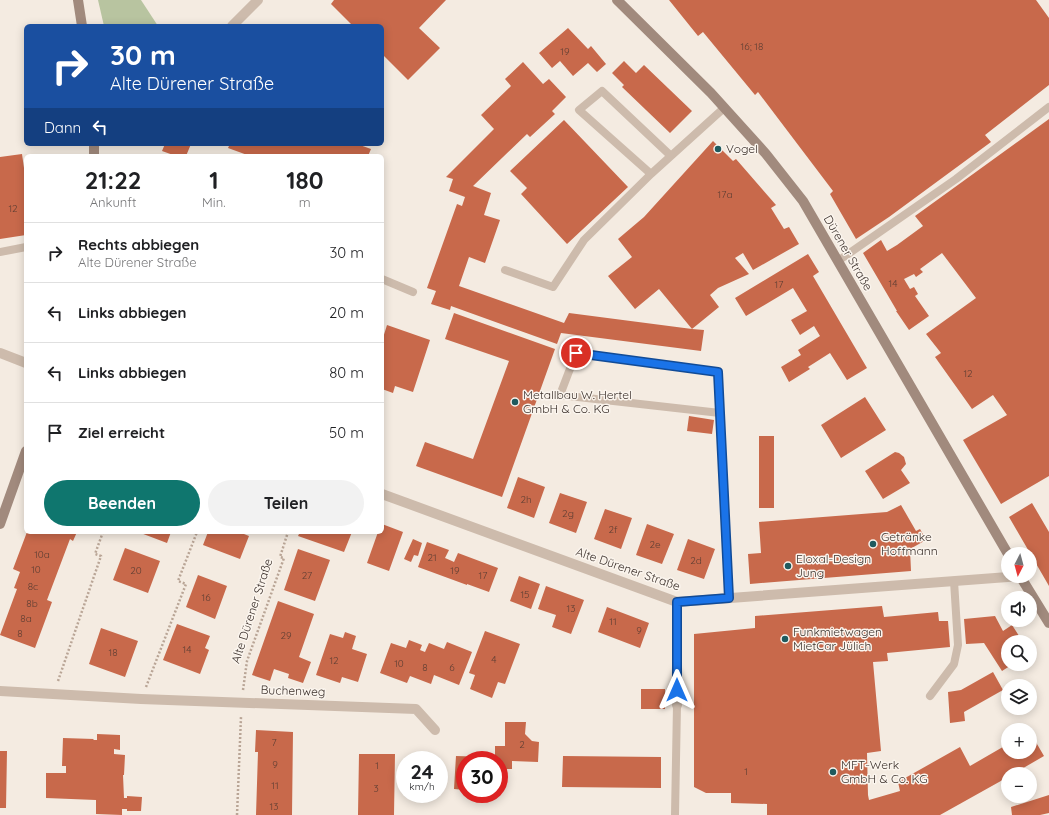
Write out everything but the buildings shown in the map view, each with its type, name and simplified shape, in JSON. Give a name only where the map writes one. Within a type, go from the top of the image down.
[{"type":"main road","points":[[78,0],[82,24]]},
{"type":"main road","name":"Dürener Straße","points":[[617,0],[724,108],[766,154],[803,201],[1004,547]]},
{"type":"main road","points":[[0,524],[2,513],[24,456]]},
{"type":"main road","points":[[1024,583],[1048,621]]},
{"type":"street","points":[[234,24],[258,0]]},
{"type":"street","points":[[0,354],[24,362]]},
{"type":"street","name":"Alte Dürener Straße","points":[[384,495],[677,602],[1001,577]]},
{"type":"street","points":[[677,602],[677,705]]},
{"type":"street","name":"Buchenweg","points":[[0,691],[142,699],[416,709],[435,730]]},
{"type":"lane","points":[[651,174],[579,110],[602,91],[672,156]]},
{"type":"lane","points":[[838,261],[956,179],[1049,107]]},
{"type":"lane","points":[[505,270],[553,287],[584,240],[651,174],[724,108]]},
{"type":"lane","points":[[0,252],[24,247]]},
{"type":"lane","points":[[384,280],[413,292]]},
{"type":"lane","points":[[720,413],[560,395],[576,353],[718,372],[720,413],[729,598]]},
{"type":"lane","points":[[930,696],[954,664],[958,645],[954,581]]},
{"type":"lane","points":[[675,815],[677,705]]},
{"type":"path","points":[[54,694],[101,556],[95,554],[102,534]]},
{"type":"path","points":[[142,699],[186,584],[178,580],[196,534]]},
{"type":"path","name":"Alte Dürener Straße","points":[[242,702],[247,661],[284,558],[280,557],[287,534]]},
{"type":"path","points":[[238,815],[242,702]]},
{"type":"green space","points":[[98,0],[141,0],[157,24],[104,24]]},
{"type":"place","name":"Vogel","points":[[718,149]]},
{"type":"place","name":"Metallbau W. Hertel GmbH & Co. KG","points":[[515,402]]},
{"type":"place","name":"Getränke Hoffmann","points":[[873,544]]},
{"type":"place","name":"Eloxal-Design Jung","points":[[788,566]]},
{"type":"place","name":"Funkmietwagen MietCar Jülich","points":[[785,639]]},
{"type":"place","name":"MFT-Werk GmbH & Co. KG","points":[[833,772]]},
{"type":"route","points":[[576,353],[718,372],[729,598],[677,602],[677,690]]}]
